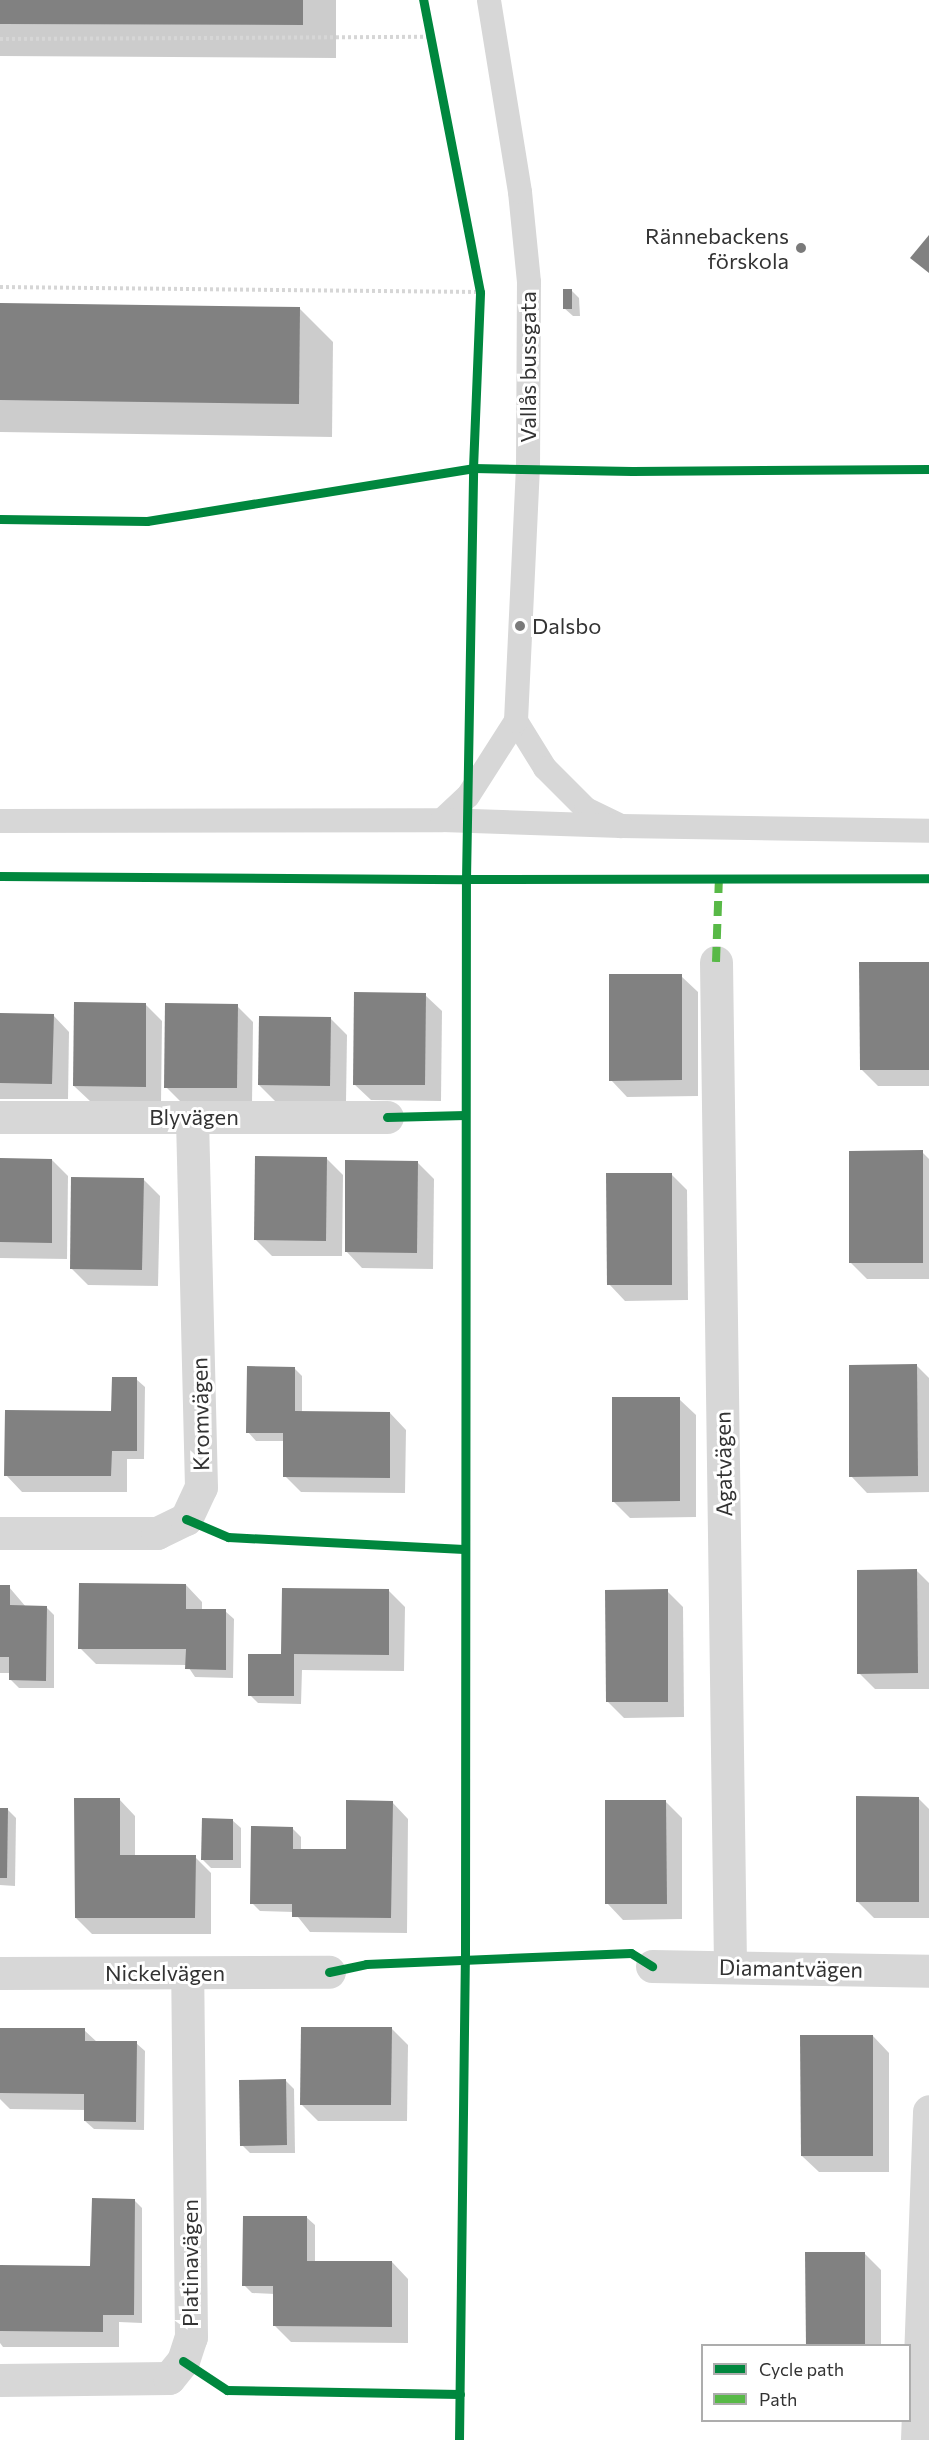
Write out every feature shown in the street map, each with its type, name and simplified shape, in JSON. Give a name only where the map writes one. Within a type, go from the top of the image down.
[{"type":"street","name":"Agatvägen","points":[[716,962],[730,1966]]},
{"type":"street","name":"Blyvägen","points":[[0,1118],[387,1116]]},
{"type":"street","name":"Kromvägen","points":[[0,1533],[157,1533],[186,1519],[201,1487],[192,1117]]},
{"type":"street","name":"Diamantvägen","points":[[652,1965],[929,1971]]},
{"type":"street","name":"Nickelvägen","points":[[0,1973],[329,1972]]},
{"type":"street","name":"Platinavägen","points":[[0,2380],[169,2378],[183,2361],[191,2337],[187,1973]]},
{"type":"street","points":[[917,2440],[929,2111]]},
{"type":"lane","name":"Vallås bussgata","points":[[442,820],[468,796],[516,721],[528,469],[529,282],[520,192],[489,0]]},
{"type":"lane","points":[[516,721],[545,768],[586,809],[621,826]]},
{"type":"lane","points":[[0,821],[442,820],[621,826],[929,831]]},
{"type":"path","points":[[0,39],[430,37]]},
{"type":"path","points":[[0,287],[480,292]]},
{"type":"building","points":[[0,0],[303,0],[303,25],[0,24]]},
{"type":"building","points":[[929,235],[929,273],[910,258]]},
{"type":"building","points":[[563,289],[572,289],[572,309],[563,309]]},
{"type":"building","points":[[0,303],[300,307],[299,404],[0,400]]},
{"type":"building","points":[[859,962],[929,962],[929,1070],[860,1070]]},
{"type":"building","points":[[609,974],[682,974],[682,1080],[609,1081]]},
{"type":"building","points":[[354,992],[426,993],[425,1085],[353,1085]]},
{"type":"building","points":[[74,1002],[146,1003],[146,1087],[73,1086]]},
{"type":"building","points":[[165,1003],[238,1004],[237,1088],[164,1088]]},
{"type":"building","points":[[0,1013],[54,1014],[52,1084],[0,1083]]},
{"type":"building","points":[[259,1016],[331,1017],[330,1086],[258,1085]]},
{"type":"building","points":[[923,1150],[923,1263],[849,1263],[849,1151]]},
{"type":"building","points":[[255,1156],[327,1157],[326,1241],[254,1240]]},
{"type":"building","points":[[0,1158],[52,1159],[52,1243],[0,1242]]},
{"type":"building","points":[[345,1160],[418,1161],[417,1253],[345,1252]]},
{"type":"building","points":[[606,1173],[672,1173],[672,1285],[607,1285]]},
{"type":"building","points":[[71,1177],[144,1178],[142,1270],[70,1269]]},
{"type":"building","points":[[917,1364],[918,1476],[849,1477],[849,1365]]},
{"type":"building","points":[[247,1366],[295,1367],[295,1411],[390,1412],[390,1478],[283,1477],[283,1433],[246,1433]]},
{"type":"building","points":[[112,1377],[137,1377],[137,1451],[112,1451],[111,1476],[4,1476],[5,1410],[111,1411]]},
{"type":"building","points":[[612,1397],[680,1397],[680,1501],[612,1502]]},
{"type":"building","points":[[917,1569],[918,1673],[857,1674],[857,1570]]},
{"type":"building","points":[[79,1583],[186,1584],[186,1609],[226,1609],[226,1670],[185,1669],[186,1649],[78,1649]]},
{"type":"building","points":[[0,1585],[10,1585],[10,1605],[47,1606],[46,1681],[9,1680],[9,1657],[0,1657]]},
{"type":"building","points":[[282,1588],[389,1589],[389,1655],[294,1654],[294,1696],[248,1696],[248,1654],[281,1654]]},
{"type":"building","points":[[668,1589],[668,1702],[606,1702],[605,1590]]},
{"type":"building","points":[[856,1796],[919,1797],[919,1902],[856,1902]]},
{"type":"building","points":[[74,1798],[120,1798],[120,1855],[196,1855],[195,1918],[75,1918]]},
{"type":"building","points":[[346,1800],[393,1801],[391,1918],[292,1917],[292,1904],[250,1904],[251,1826],[293,1827],[293,1849],[346,1849]]},
{"type":"building","points":[[605,1800],[666,1800],[667,1904],[605,1904]]},
{"type":"building","points":[[0,1808],[8,1808],[7,1878],[0,1878]]},
{"type":"building","points":[[202,1818],[233,1819],[233,1860],[201,1860]]},
{"type":"building","points":[[301,2027],[392,2027],[391,2105],[300,2105]]},
{"type":"building","points":[[0,2028],[85,2028],[85,2041],[137,2041],[136,2122],[84,2121],[84,2094],[0,2093]]},
{"type":"building","points":[[800,2035],[873,2035],[873,2156],[801,2156]]},
{"type":"building","points":[[286,2079],[287,2145],[240,2146],[239,2080]]},
{"type":"building","points":[[92,2198],[135,2199],[134,2315],[103,2315],[103,2332],[0,2331],[0,2265],[90,2266]]},
{"type":"building","points":[[243,2216],[307,2216],[307,2261],[392,2261],[392,2327],[273,2326],[273,2286],[242,2286]]},
{"type":"building","points":[[805,2252],[865,2252],[865,2344],[806,2344]]},
{"type":"marked path","points":[[716,962],[719,878]]},
{"type":"cycle path","points":[[0,876],[466,879],[473,468],[480,292],[423,0]]},
{"type":"cycle path","points":[[0,519],[147,521],[473,468],[632,471],[929,469]]},
{"type":"cycle path","points":[[459,2440],[465,1962],[466,879],[929,878]]},
{"type":"cycle path","points":[[387,1117],[465,1115]]},
{"type":"cycle path","points":[[186,1519],[228,1537],[464,1549]]},
{"type":"cycle path","points":[[329,1972],[366,1964],[631,1953],[652,1966]]},
{"type":"cycle path","points":[[183,2361],[227,2390],[460,2394]]},
{"type":"place","name":"Rännebackens förskola","points":[[801,248]]},
{"type":"place","name":"Dalsbo","points":[[520,626]]}]
